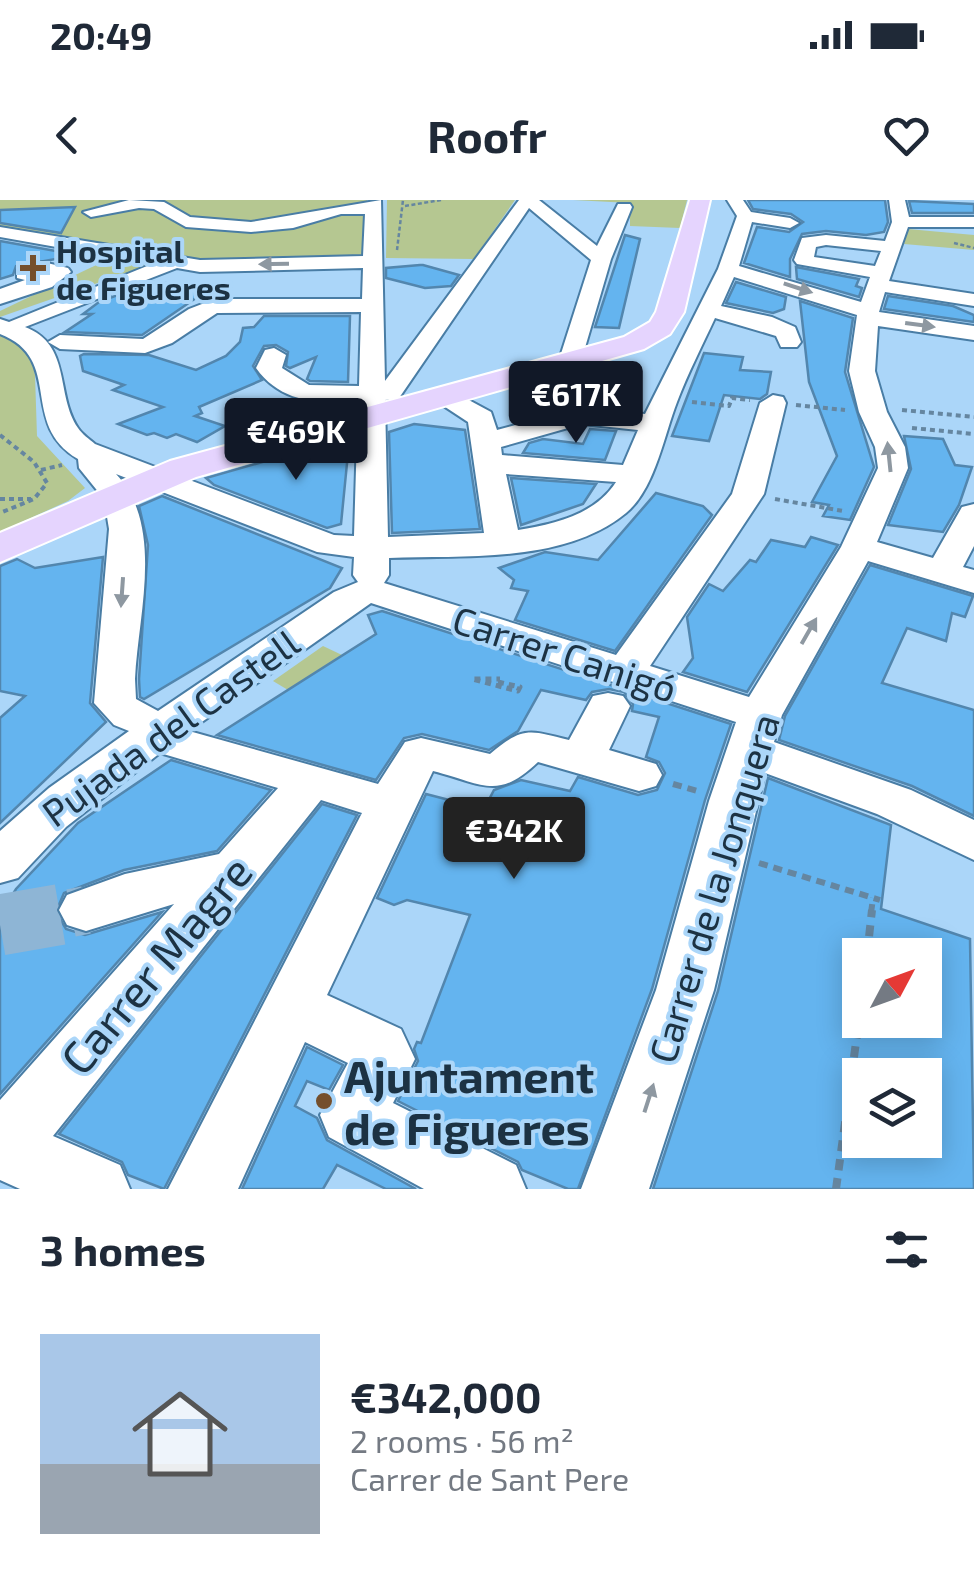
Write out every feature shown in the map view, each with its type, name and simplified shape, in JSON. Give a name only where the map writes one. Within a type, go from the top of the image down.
[{"type":"main road","points":[[0,549],[94,474],[157,479],[377,400],[443,397],[634,343],[660,328],[670,312],[700,200]]},
{"type":"street","points":[[377,400],[528,200],[601,259]]},
{"type":"street","points":[[91,212],[139,203],[158,205],[186,222],[241,227],[292,223],[340,208],[373,204],[371,306],[377,400],[370,548],[358,595]]},
{"type":"street","points":[[570,363],[601,259],[624,207]]},
{"type":"street","points":[[900,216],[974,222]]},
{"type":"street","name":"Carrer de la Jonquera","points":[[615,1189],[685,990],[741,779],[893,468],[890,447],[872,407],[862,371],[867,314],[900,216]]},
{"type":"street","points":[[329,545],[370,548],[503,543],[568,532],[616,505],[634,475],[664,399],[728,268],[746,217],[790,223],[842,222]]},
{"type":"street","points":[[0,232],[200,266],[372,262]]},
{"type":"street","points":[[892,247],[826,240],[808,242],[804,260],[974,300]]},
{"type":"street","points":[[6,327],[172,263]]},
{"type":"street","points":[[728,268],[867,314],[974,332]]},
{"type":"street","points":[[62,348],[130,347],[158,342],[202,309],[215,306],[371,306]]},
{"type":"street","points":[[708,310],[764,322],[787,332],[789,342]]},
{"type":"street","points":[[6,327],[33,340],[46,352],[64,436],[122,507],[124,584],[113,683],[115,703],[157,732],[309,783],[393,800]]},
{"type":"street","points":[[274,355],[269,368],[279,382],[316,392],[377,400]]},
{"type":"street","points":[[443,397],[481,418],[503,543]]},
{"type":"street","points":[[489,453],[581,416],[664,399]]},
{"type":"street","points":[[583,758],[616,689],[748,494],[773,402]]},
{"type":"street","points":[[489,453],[634,475]]},
{"type":"street","points":[[157,479],[349,556],[360,569],[358,595]]},
{"type":"street","points":[[865,532],[959,577],[974,514]]},
{"type":"street","points":[[568,532],[606,550]]},
{"type":"street","name":"Pujada del Castell","points":[[0,864],[25,834],[73,792],[358,595]]},
{"type":"street","name":"Carrer Canigó","points":[[358,595],[616,689],[741,779],[894,802],[974,842]]},
{"type":"street","points":[[202,1189],[393,800],[421,754],[499,772],[529,745],[639,775]]},
{"type":"street","name":"Carrer Magre","points":[[1,1146],[309,783]]},
{"type":"street","points":[[86,910],[125,894],[232,871]]},
{"type":"street","points":[[292,1008],[378,1048],[384,1059],[380,1071],[352,1115],[468,1176]]},
{"type":"street","points":[[1,1146],[96,1189]]},
{"type":"path","points":[[373,204],[441,200]]},
{"type":"path","points":[[964,246],[974,245]]},
{"type":"path","points":[[664,399],[728,406],[732,398],[842,410]]},
{"type":"path","points":[[872,407],[974,417]]},
{"type":"path","points":[[920,428],[974,434]]},
{"type":"path","points":[[0,436],[41,470],[47,483],[34,499],[0,513]]},
{"type":"path","points":[[41,470],[94,474]]},
{"type":"path","points":[[748,494],[865,532]]},
{"type":"path","points":[[0,500],[34,499]]},
{"type":"path","points":[[476,676],[499,680],[520,687],[518,691],[472,679],[476,676]]},
{"type":"path","points":[[639,775],[741,779],[877,899],[870,938]]},
{"type":"path","points":[[836,1189],[857,1038]]},
{"type":"green space","points":[[0,200],[367,200],[364,258],[212,262],[0,228]]},
{"type":"green space","points":[[387,200],[515,200],[474,259],[386,258]]},
{"type":"green space","points":[[573,200],[687,200],[680,228],[630,226],[630,203]]},
{"type":"green space","points":[[908,229],[974,235],[974,250],[904,244]]},
{"type":"green space","points":[[115,256],[155,263],[0,317],[0,311]]},
{"type":"green space","points":[[0,333],[30,353],[35,375],[37,436],[85,488],[68,501],[0,532]]},
{"type":"green space","points":[[323,646],[342,655],[288,690],[273,681]]},
{"type":"building","points":[[748,200],[885,200],[888,222],[884,232],[866,235],[826,231],[802,234],[790,259],[790,277],[744,263],[757,227],[789,232],[803,222],[791,214],[753,209]]},
{"type":"building","points":[[909,201],[974,204],[974,213],[912,213]]},
{"type":"building","points":[[75,207],[61,233],[0,223],[0,210]]},
{"type":"building","points":[[625,235],[640,239],[619,328],[595,327]]},
{"type":"building","name":"Hospital de Figueres","points":[[0,241],[78,255],[16,266],[13,275],[0,279]]},
{"type":"building","points":[[420,265],[459,275],[451,286],[425,288],[386,278],[386,268]]},
{"type":"building","points":[[796,267],[859,279],[859,297],[797,279]]},
{"type":"building","points":[[152,282],[212,287],[142,335],[65,332],[92,314],[83,314],[99,302]]},
{"type":"building","points":[[736,282],[786,297],[784,309],[773,313],[726,303]]},
{"type":"building","points":[[888,296],[953,306],[974,315],[974,322],[884,309]]},
{"type":"building","points":[[800,301],[853,318],[845,372],[874,467],[850,520],[823,516],[829,505],[812,502],[837,456],[809,382]]},
{"type":"building","points":[[264,316],[350,316],[348,382],[310,381],[307,379],[316,357],[290,368],[286,366],[288,352],[276,345],[264,346],[253,366],[262,380],[199,407],[202,413],[195,416],[225,426],[197,442],[176,434],[167,438],[154,433],[147,435],[118,424],[163,407],[113,390],[124,385],[83,371],[80,356],[84,354],[149,355],[196,370],[226,356],[240,342],[243,328],[254,327]]},
{"type":"building","points":[[704,353],[743,357],[740,370],[771,372],[767,394],[760,399],[724,395],[709,441],[672,436]]},
{"type":"building","points":[[614,370],[633,388],[625,408],[599,406]]},
{"type":"building","points":[[414,424],[465,430],[480,529],[392,533],[389,432]]},
{"type":"building","points":[[590,429],[616,431],[605,460],[523,453],[529,443],[543,439],[583,444]]},
{"type":"building","points":[[904,436],[943,439],[955,465],[972,467],[959,505],[943,532],[888,525],[911,469]]},
{"type":"building","points":[[343,439],[349,443],[341,524],[327,528],[214,485],[206,478]]},
{"type":"building","points":[[511,478],[596,484],[583,504],[521,525]]},
{"type":"building","points":[[656,493],[703,506],[712,515],[615,651],[515,620],[528,591],[511,588],[514,580],[499,568],[545,552],[598,560]]},
{"type":"building","points":[[162,496],[342,568],[330,588],[144,699],[140,697],[139,679],[148,545],[139,506]]},
{"type":"building","points":[[811,537],[838,545],[747,692],[683,672],[693,658],[687,617],[709,584],[723,591],[750,560],[756,562],[771,540],[805,547]]},
{"type":"building","points":[[103,557],[90,703],[106,722],[0,823],[0,718],[25,696],[0,691],[0,566],[17,559],[35,568]]},
{"type":"building","points":[[870,565],[973,596],[965,617],[952,613],[946,641],[907,628],[882,683],[974,710],[974,816],[912,786],[779,740],[785,716]]},
{"type":"building","points":[[382,611],[731,724],[705,800],[652,989],[578,1189],[568,1189],[522,1170],[518,1162],[398,1101],[418,1061],[414,1049],[417,1042],[421,1043],[470,915],[407,900],[394,905],[377,898],[426,794],[484,809],[494,790],[521,780],[570,791],[578,777],[638,795],[657,790],[665,773],[659,762],[646,757],[659,717],[632,711],[633,704],[624,692],[592,692],[586,700],[541,690],[518,731],[489,750],[422,734],[404,738],[376,780],[217,735],[376,634],[368,615]]},
{"type":"building","points":[[171,760],[271,790],[217,851],[124,870],[64,893],[56,912],[66,929],[85,935],[162,912],[0,1094],[0,915],[16,889],[78,823]]},
{"type":"building","points":[[768,778],[891,825],[881,909],[970,939],[974,1189],[653,1189],[718,991]]},
{"type":"building","points":[[322,804],[357,815],[164,1189],[128,1175],[122,1162],[59,1134]]},
{"type":"building","points":[[307,1047],[343,1065],[329,1090],[307,1081],[295,1106],[317,1118],[327,1140],[416,1189],[386,1189],[337,1165],[323,1189],[242,1189]]},
{"type":"tunnel","points":[[0,925],[86,910],[71,913]]},
{"type":"place","name":"Hospital de Figueres","points":[[33,268]]},
{"type":"place","name":"Ajuntament de Figueres","points":[[324,1101]]}]
